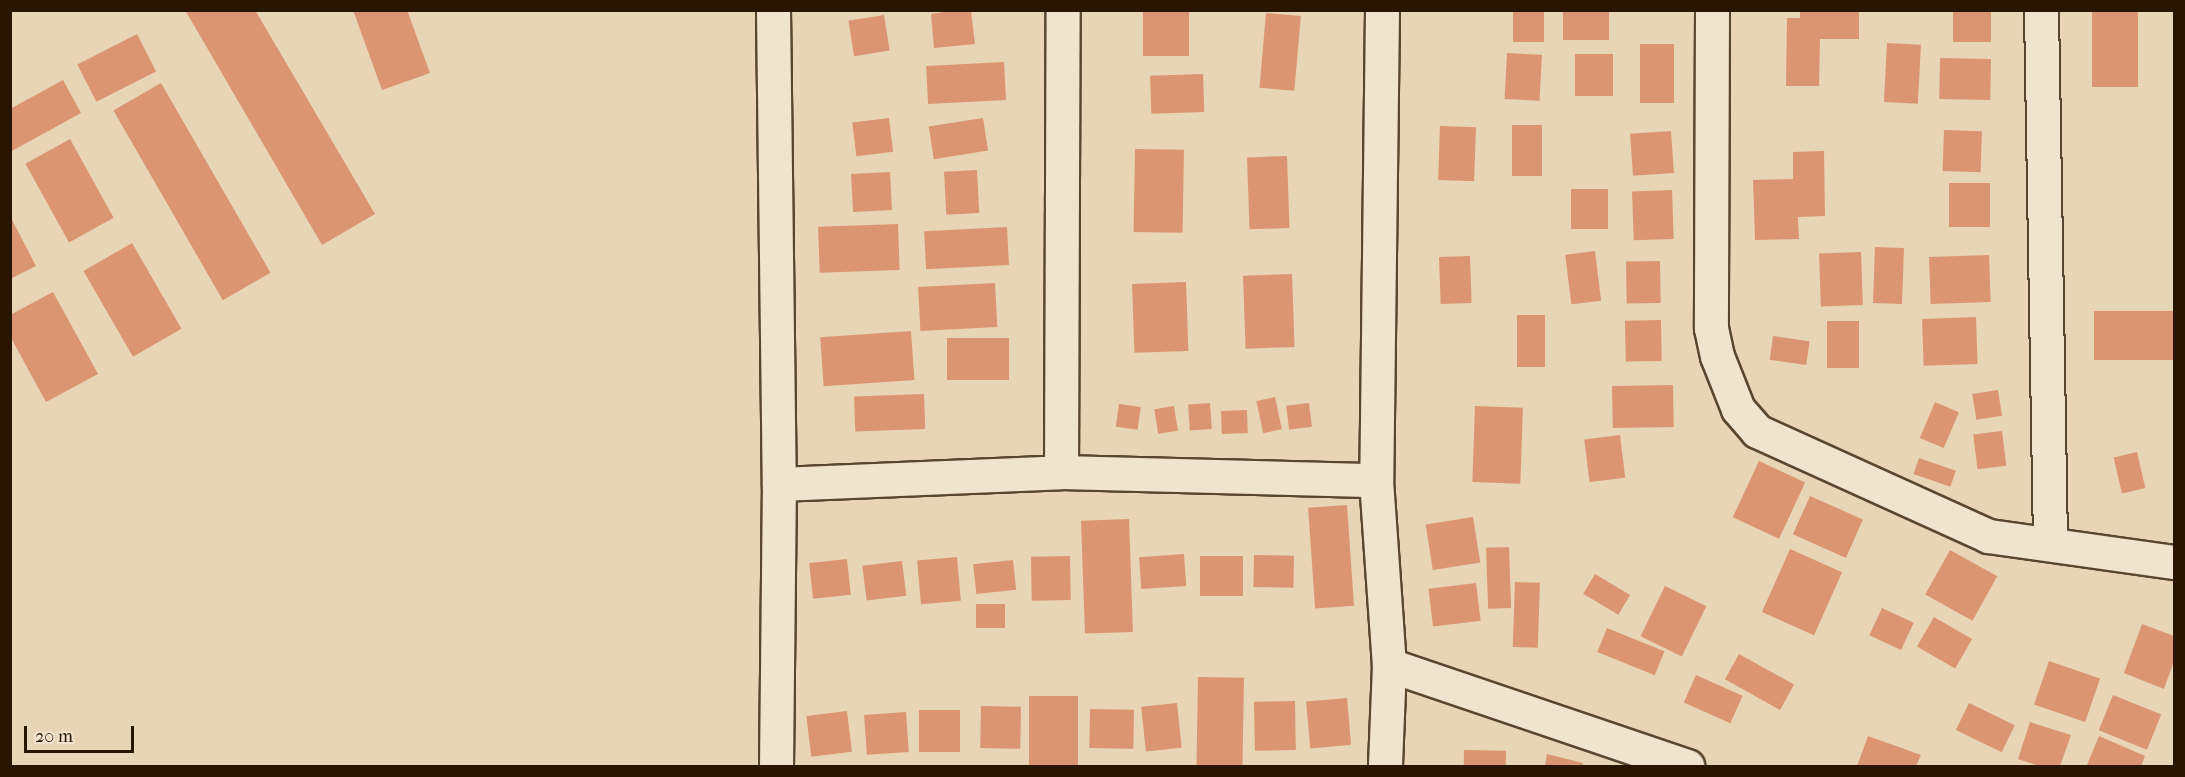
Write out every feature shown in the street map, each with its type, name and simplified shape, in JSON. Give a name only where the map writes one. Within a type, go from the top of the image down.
[{"type":"street","points":[[773,10],[779,484],[776,766]]},
{"type":"street","points":[[1061,472],[1063,10]]},
{"type":"street","points":[[1383,10],[1376,480],[1389,665],[1385,766]]},
{"type":"street","points":[[1713,10],[1711,328],[1717,356],[1738,408],[1757,431],[1988,536],[2175,562]]},
{"type":"street","points":[[2041,10],[2050,544]]},
{"type":"street","points":[[779,484],[1061,472],[1376,480]]},
{"type":"street","points":[[1389,665],[1688,766]]},
{"type":"building","points":[[185,10],[255,10],[375,214],[322,245]]},
{"type":"building","points":[[353,10],[407,10],[430,73],[382,90]]},
{"type":"building","points":[[971,10],[975,44],[934,48],[931,14]]},
{"type":"building","points":[[1143,10],[1189,10],[1189,56],[1143,56]]},
{"type":"building","points":[[1513,10],[1544,10],[1544,42],[1513,42]]},
{"type":"building","points":[[1563,10],[1609,10],[1609,40],[1563,40]]},
{"type":"building","points":[[1800,10],[1859,10],[1859,39],[1820,39],[1819,86],[1786,86],[1787,18],[1800,18]]},
{"type":"building","points":[[1953,10],[1991,10],[1991,42],[1953,42]]},
{"type":"building","points":[[2092,10],[2138,10],[2138,87],[2092,87]]},
{"type":"building","points":[[1266,13],[1301,16],[1294,91],[1259,88]]},
{"type":"building","points":[[884,15],[890,51],[854,56],[848,21]]},
{"type":"building","points":[[137,34],[156,71],[96,102],[77,64]]},
{"type":"building","points":[[1887,43],[1921,45],[1918,104],[1884,102]]},
{"type":"building","points":[[1640,44],[1674,44],[1674,103],[1640,103]]},
{"type":"building","points":[[1507,53],[1542,55],[1540,101],[1505,99]]},
{"type":"building","points":[[1575,54],[1613,54],[1613,96],[1575,96]]},
{"type":"building","points":[[1940,58],[1991,59],[1990,100],[1939,99]]},
{"type":"building","points":[[1004,62],[1006,100],[928,104],[926,66]]},
{"type":"building","points":[[1203,74],[1204,112],[1151,114],[1150,76]]},
{"type":"building","points":[[63,80],[81,113],[10,152],[10,109]]},
{"type":"building","points":[[161,83],[270,273],[223,300],[113,111]]},
{"type":"building","points":[[889,118],[893,152],[856,156],[852,123]]},
{"type":"building","points":[[983,118],[988,151],[934,159],[929,127]]},
{"type":"building","points":[[1512,125],[1542,125],[1542,176],[1512,176]]},
{"type":"building","points":[[1440,126],[1476,127],[1474,181],[1438,180]]},
{"type":"building","points":[[1944,130],[1982,131],[1981,172],[1943,171]]},
{"type":"building","points":[[1671,131],[1674,173],[1633,176],[1630,134]]},
{"type":"building","points":[[70,139],[114,218],[69,242],[25,164]]},
{"type":"building","points":[[1135,149],[1184,150],[1183,233],[1134,232]]},
{"type":"building","points":[[1824,151],[1825,216],[1798,217],[1799,239],[1755,240],[1753,180],[1793,179],[1793,152]]},
{"type":"building","points":[[1287,156],[1290,228],[1250,229],[1247,157]]},
{"type":"building","points":[[977,170],[979,213],[946,215],[944,172]]},
{"type":"building","points":[[890,172],[892,210],[853,212],[851,174]]},
{"type":"building","points":[[1949,183],[1990,183],[1990,227],[1949,227]]},
{"type":"building","points":[[1571,189],[1608,189],[1608,229],[1571,229]]},
{"type":"building","points":[[1672,190],[1674,239],[1634,240],[1632,191]]},
{"type":"building","points":[[10,216],[36,266],[10,279]]},
{"type":"building","points":[[898,224],[900,270],[820,273],[818,227]]},
{"type":"building","points":[[1007,227],[1009,265],[926,269],[924,231]]},
{"type":"building","points":[[132,243],[182,329],[133,357],[84,271]]},
{"type":"building","points":[[1875,247],[1904,248],[1902,304],[1873,303]]},
{"type":"building","points":[[1595,251],[1601,301],[1571,304],[1565,255]]},
{"type":"building","points":[[1861,252],[1863,305],[1821,306],[1819,253]]},
{"type":"building","points":[[1989,255],[1991,302],[1931,304],[1929,257]]},
{"type":"building","points":[[1470,256],[1472,303],[1441,304],[1439,257]]},
{"type":"building","points":[[1660,261],[1661,303],[1627,304],[1626,262]]},
{"type":"building","points":[[1292,274],[1295,347],[1246,349],[1243,276]]},
{"type":"building","points":[[1186,282],[1188,351],[1134,353],[1132,284]]},
{"type":"building","points":[[995,283],[997,327],[920,331],[918,287]]},
{"type":"building","points":[[53,292],[98,374],[46,402],[10,336],[10,315]]},
{"type":"building","points":[[2094,311],[2174,311],[2174,360],[2094,360]]},
{"type":"building","points":[[1517,315],[1545,315],[1545,367],[1517,367]]},
{"type":"building","points":[[1976,317],[1978,364],[1924,366],[1922,319]]},
{"type":"building","points":[[1661,320],[1662,361],[1626,362],[1625,321]]},
{"type":"building","points":[[1827,321],[1859,321],[1859,368],[1827,368]]},
{"type":"building","points":[[911,331],[914,380],[824,386],[820,337]]},
{"type":"building","points":[[1773,336],[1810,341],[1806,365],[1770,360]]},
{"type":"building","points":[[947,338],[1009,338],[1009,380],[947,380]]},
{"type":"building","points":[[1673,385],[1674,427],[1613,428],[1612,386]]},
{"type":"building","points":[[1998,390],[2002,416],[1976,420],[1972,394]]},
{"type":"building","points":[[924,394],[925,429],[855,431],[854,396]]},
{"type":"building","points":[[1275,397],[1282,429],[1263,433],[1256,401]]},
{"type":"building","points":[[1935,402],[1959,412],[1944,448],[1920,438]]},
{"type":"building","points":[[1210,403],[1212,429],[1190,430],[1188,405]]},
{"type":"building","points":[[1309,403],[1312,427],[1289,430],[1286,406]]},
{"type":"building","points":[[1119,404],[1141,407],[1138,430],[1116,427]]},
{"type":"building","points":[[1174,406],[1178,431],[1158,434],[1154,409]]},
{"type":"building","points":[[1475,406],[1523,408],[1520,484],[1472,482]]},
{"type":"building","points":[[1247,410],[1248,433],[1222,434],[1221,411]]},
{"type":"building","points":[[2002,431],[2006,466],[1977,469],[1973,435]]},
{"type":"building","points":[[1620,435],[1625,478],[1590,482],[1584,439]]},
{"type":"building","points":[[2137,452],[2145,488],[2122,493],[2114,457]]},
{"type":"building","points":[[1919,458],[1956,471],[1950,487],[1913,474]]},
{"type":"building","points":[[1759,461],[1805,483],[1779,539],[1733,517]]},
{"type":"building","points":[[1810,496],[1863,520],[1846,558],[1793,534]]},
{"type":"building","points":[[1347,505],[1354,606],[1315,608],[1308,508]]},
{"type":"building","points":[[1473,517],[1480,562],[1433,570],[1426,525]]},
{"type":"building","points":[[1129,519],[1133,632],[1085,634],[1081,521]]},
{"type":"building","points":[[1509,547],[1511,608],[1488,609],[1486,548]]},
{"type":"building","points":[[1790,549],[1842,572],[1814,635],[1762,612]]},
{"type":"building","points":[[1950,550],[1997,576],[1973,621],[1925,595]]},
{"type":"building","points":[[1184,554],[1186,586],[1141,589],[1139,557]]},
{"type":"building","points":[[1254,555],[1294,556],[1293,588],[1253,587]]},
{"type":"building","points":[[1070,556],[1071,600],[1032,601],[1031,557]]},
{"type":"building","points":[[1200,556],[1243,556],[1243,596],[1200,596]]},
{"type":"building","points":[[957,557],[961,601],[921,604],[917,560]]},
{"type":"building","points":[[847,559],[851,595],[813,599],[809,563]]},
{"type":"building","points":[[1013,560],[1016,590],[976,594],[973,564]]},
{"type":"building","points":[[902,561],[906,596],[867,601],[862,566]]},
{"type":"building","points":[[1595,574],[1630,595],[1618,615],[1583,594]]},
{"type":"building","points":[[1515,582],[1540,583],[1538,648],[1513,647]]},
{"type":"building","points":[[1476,583],[1481,621],[1433,627],[1428,589]]},
{"type":"building","points":[[1665,586],[1706,606],[1682,656],[1640,636]]},
{"type":"building","points":[[976,604],[1005,604],[1005,628],[976,628]]},
{"type":"building","points":[[1882,608],[1914,623],[1901,650],[1869,635]]},
{"type":"building","points":[[1934,617],[1972,639],[1955,668],[1917,646]]},
{"type":"building","points":[[2142,624],[2174,636],[2174,661],[2164,689],[2124,673]]},
{"type":"building","points":[[1607,628],[1664,651],[1655,675],[1597,652]]},
{"type":"building","points":[[1739,654],[1794,685],[1780,710],[1725,679]]},
{"type":"building","points":[[2049,661],[2100,679],[2085,722],[2034,704]]},
{"type":"building","points":[[1696,675],[1743,696],[1730,723],[1684,702]]},
{"type":"building","points":[[1198,677],[1244,678],[1242,766],[1196,766]]},
{"type":"building","points":[[2113,695],[2161,714],[2147,750],[2099,730]]},
{"type":"building","points":[[1029,696],[1078,696],[1078,766],[1029,766]]},
{"type":"building","points":[[1347,698],[1351,745],[1310,748],[1306,702]]},
{"type":"building","points":[[1295,701],[1296,750],[1255,751],[1254,702]]},
{"type":"building","points":[[1177,703],[1182,748],[1146,752],[1141,707]]},
{"type":"building","points":[[1969,703],[2015,725],[2002,752],[1956,730]]},
{"type":"building","points":[[981,706],[1021,707],[1020,749],[980,748]]},
{"type":"building","points":[[1090,709],[1134,710],[1133,749],[1089,748]]},
{"type":"building","points":[[919,710],[960,710],[960,752],[919,752]]},
{"type":"building","points":[[847,711],[852,752],[811,757],[806,716]]},
{"type":"building","points":[[906,712],[909,752],[867,755],[864,715]]},
{"type":"building","points":[[2030,722],[2071,735],[2060,766],[2039,766],[2018,759]]},
{"type":"building","points":[[1868,736],[1921,755],[1916,766],[1857,766]]},
{"type":"building","points":[[2099,736],[2145,756],[2141,766],[2087,765]]},
{"type":"building","points":[[1464,750],[1506,751],[1506,766],[1464,766]]},
{"type":"building","points":[[1547,754],[1583,763],[1582,766],[1545,766]]}]
